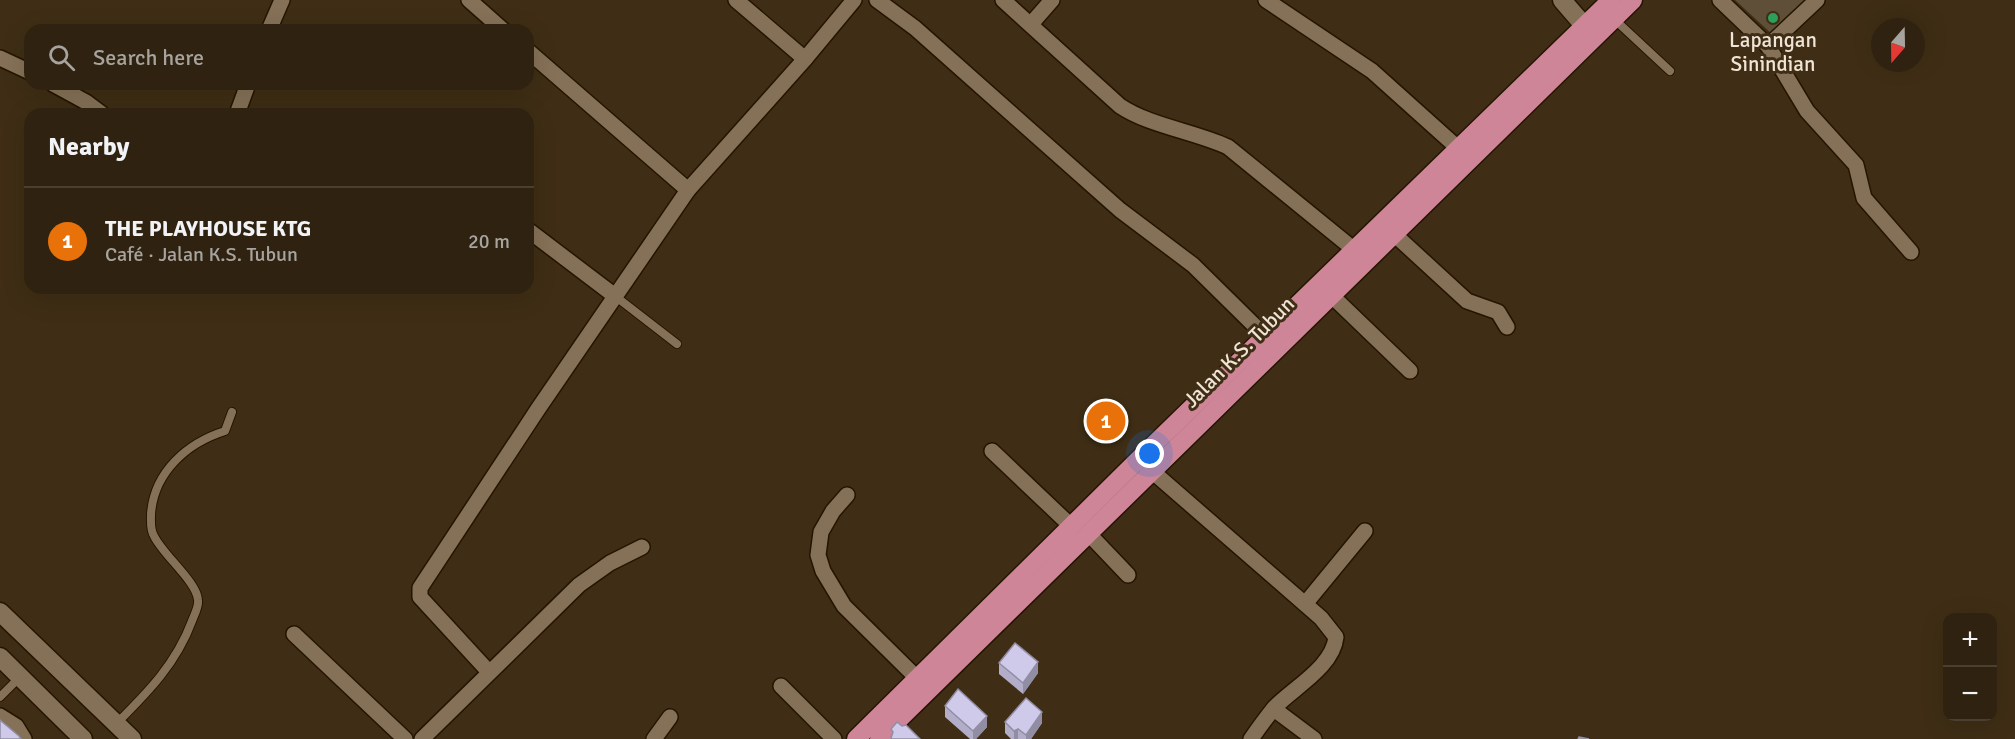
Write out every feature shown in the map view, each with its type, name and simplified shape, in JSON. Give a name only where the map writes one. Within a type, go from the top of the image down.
[{"type":"highway","name":"Jalan K.S. Tubun","points":[[856,739],[923,684],[1088,533],[1145,465],[1265,336],[1390,231],[1422,208],[1589,32],[1611,0]]},
{"type":"highway","name":"Jalan K.S. Tubun","points":[[1390,231],[1402,205],[1459,149],[1589,32],[1614,19],[1633,0]]},
{"type":"highway","name":"Jalan K.S. Tubun","points":[[879,739],[923,684],[1071,526],[1145,465],[1331,295],[1361,256]]},
{"type":"street","points":[[272,24],[282,0]]},
{"type":"street","points":[[469,0],[496,24]]},
{"type":"street","points":[[736,0],[805,59]]},
{"type":"street","points":[[489,672],[420,597],[420,588],[688,190],[805,59],[854,0]]},
{"type":"street","points":[[878,0],[915,28],[1120,210],[1193,265],[1265,336]]},
{"type":"street","points":[[1003,0],[1120,106],[1138,116],[1202,135],[1228,147],[1361,256]]},
{"type":"street","points":[[1031,24],[1052,0]]},
{"type":"street","points":[[1266,0],[1372,71],[1459,149]]},
{"type":"street","points":[[1562,0],[1589,32]]},
{"type":"street","points":[[1720,0],[1768,46],[1807,111],[1856,165],[1864,198],[1911,252]]},
{"type":"street","points":[[1768,46],[1817,0]]},
{"type":"street","points":[[534,56],[688,190]]},
{"type":"street","points":[[0,58],[24,69]]},
{"type":"street","points":[[63,90],[92,108]]},
{"type":"street","points":[[239,108],[246,90]]},
{"type":"street","points":[[1390,231],[1467,301],[1498,312],[1507,327]]},
{"type":"street","points":[[534,235],[615,296]]},
{"type":"street","points":[[1331,295],[1410,371]]},
{"type":"street","points":[[992,451],[1071,526]]},
{"type":"street","points":[[1145,465],[1305,604],[1331,628],[1336,637],[1335,645],[1324,662],[1274,709],[1251,739]]},
{"type":"street","points":[[847,495],[833,511],[821,532],[818,555],[823,571],[848,610],[923,684]]},
{"type":"street","points":[[1305,604],[1365,531]]},
{"type":"street","points":[[1088,533],[1128,575]]},
{"type":"street","points":[[423,739],[579,585],[610,563],[642,547]]},
{"type":"street","points":[[0,612],[132,739]]},
{"type":"street","points":[[294,634],[405,739]]},
{"type":"street","points":[[0,657],[83,739]]},
{"type":"street","points":[[54,711],[77,686]]},
{"type":"street","points":[[781,686],[834,739]]},
{"type":"street","points":[[1274,709],[1314,739]]},
{"type":"street","points":[[0,716],[16,726],[24,739]]},
{"type":"street","points":[[654,739],[670,717]]},
{"type":"lane","points":[[1614,19],[1670,71]]},
{"type":"lane","points":[[615,296],[677,344]]},
{"type":"lane","points":[[116,724],[169,668],[185,639],[198,602],[195,590],[152,534],[154,495],[164,474],[180,455],[198,441],[225,431],[232,412]]},
{"type":"lane","points":[[0,697],[20,676]]},
{"type":"shaded area","name":"Lapangan Sinindian","points":[[1735,0],[1809,0],[1774,36]]},
{"type":"building","points":[[1015,643],[1038,662],[1023,683],[999,663]]},
{"type":"building","points":[[958,689],[987,716],[973,731],[945,706]]},
{"type":"building","points":[[1026,698],[1042,712],[1026,735],[1018,729],[1014,731],[1005,722]]},
{"type":"building","points":[[0,720],[19,736],[21,739],[0,739]]},
{"type":"building","points":[[897,722],[902,726],[906,725],[920,739],[892,739],[891,729]]},
{"type":"place","name":"Lapangan Sinindian","points":[[1773,18]]},
{"type":"place","name":"THE PLAYHOUSE KTG","points":[[1106,421]]}]
